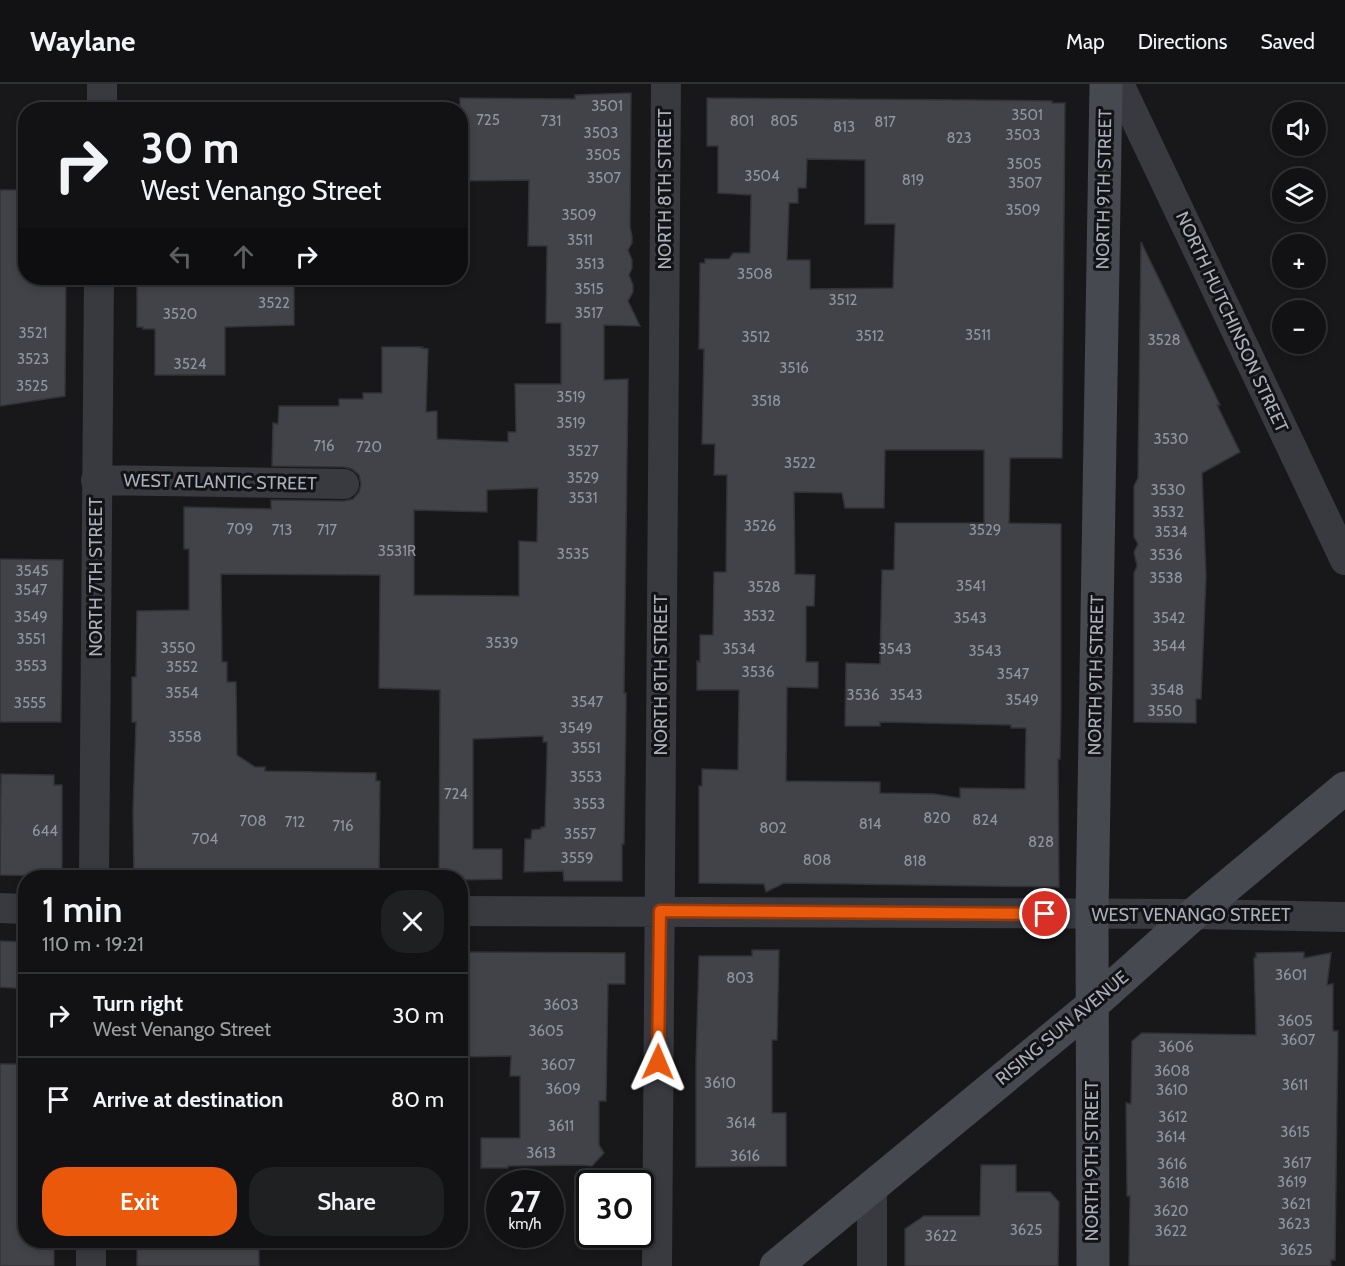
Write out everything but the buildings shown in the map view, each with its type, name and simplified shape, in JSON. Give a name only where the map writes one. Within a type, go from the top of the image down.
[{"type":"street","points":[[102,84],[102,102]]},
{"type":"street","name":"NORTH 8TH STREET","points":[[657,1266],[666,84]]},
{"type":"street","name":"NORTH 9TH STREET","points":[[1093,1266],[1092,914],[1106,84]]},
{"type":"street","name":"NORTH HUTCHINSON STREET","points":[[1119,84],[1345,560]]},
{"type":"street","name":"NORTH 7TH STREET","points":[[94,870],[99,285]]},
{"type":"street","name":"WEST ATLANTIC STREET","points":[[96,480],[344,484]]},
{"type":"street","name":"RISING SUN AVENUE","points":[[776,1266],[1091,1006],[1194,914],[1345,788]]},
{"type":"street","points":[[0,908],[18,909]]},
{"type":"street","name":"WEST VENANGO STREET","points":[[468,911],[1194,914],[1345,917]]},
{"type":"street","points":[[872,1185],[872,1266]]},
{"type":"street","points":[[91,1266],[92,1248]]},
{"type":"route","points":[[658,1062],[660,911],[1045,914]]}]
